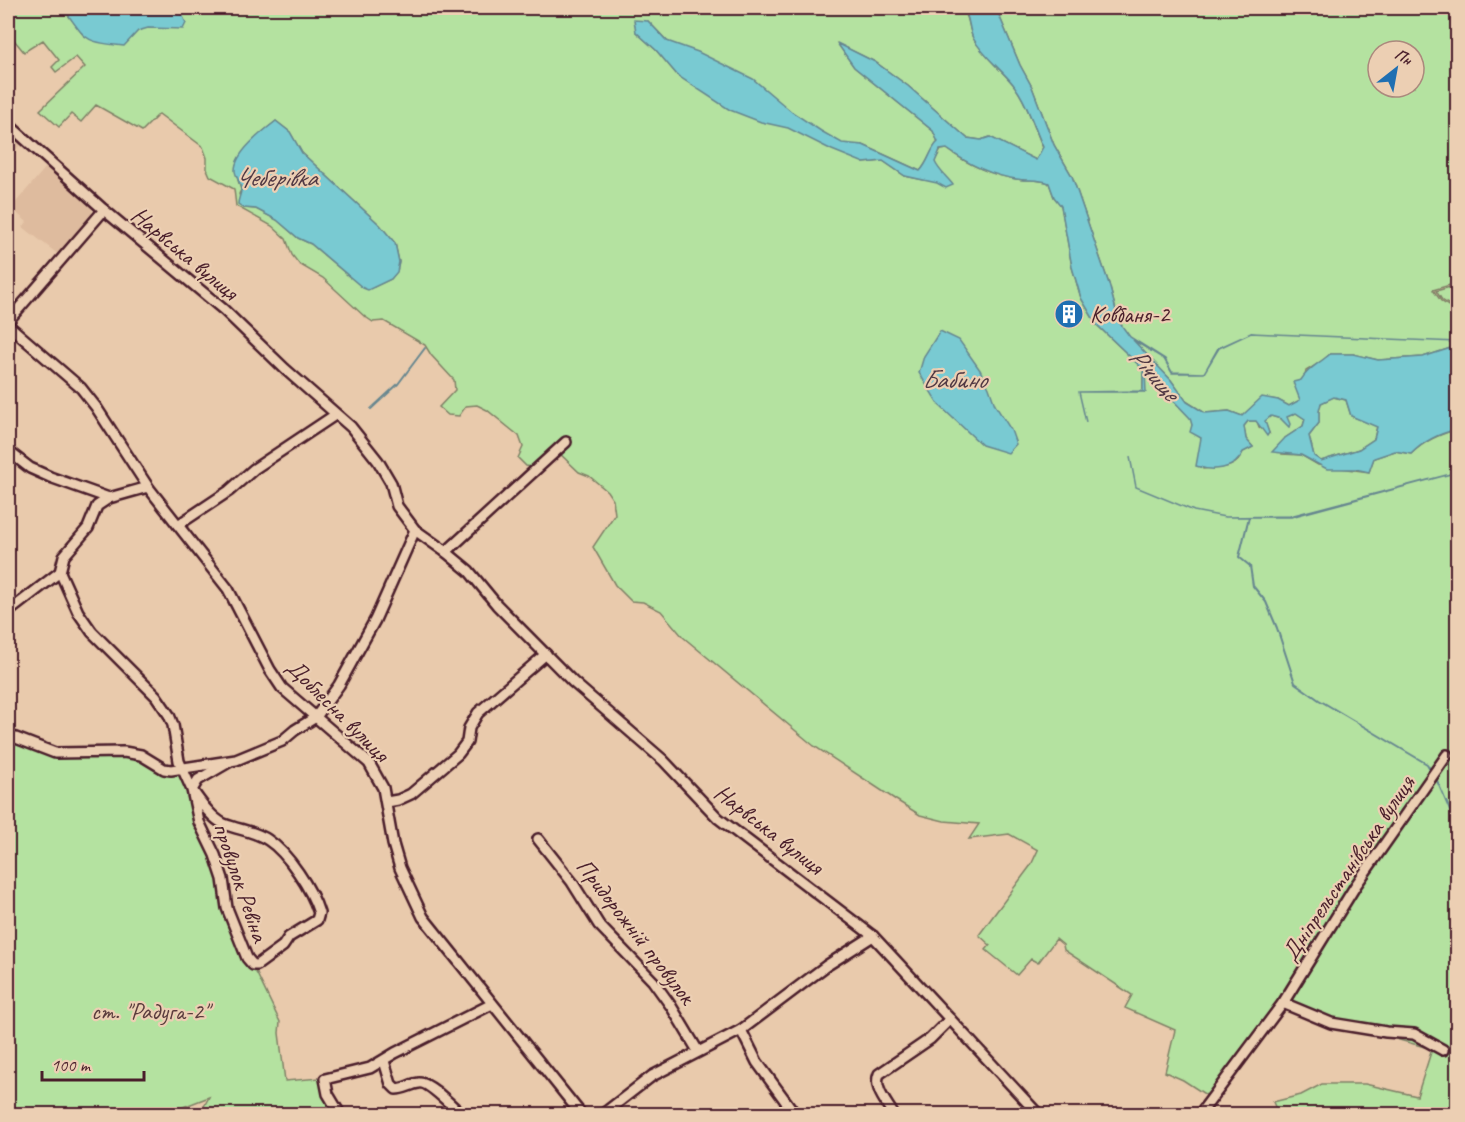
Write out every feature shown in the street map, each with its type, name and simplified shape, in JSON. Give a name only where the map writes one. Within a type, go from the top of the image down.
[{"type":"street","name":"Нарвська вулиця","points":[[8,124],[104,210],[224,310],[335,415],[351,427],[378,461],[391,483],[397,506],[414,530],[469,571],[497,605],[573,682],[663,760],[717,818],[873,936],[1038,1114]]},
{"type":"street","points":[[8,323],[104,210]]},
{"type":"street","name":"Доблесна вулиця","points":[[8,323],[81,388],[96,407],[148,487],[228,589],[270,670],[282,688],[369,763],[383,788],[393,844],[400,868],[423,917],[581,1114]]},
{"type":"street","points":[[178,525],[229,490],[254,469],[335,415]]},
{"type":"street","points":[[446,552],[566,442]]},
{"type":"street","points":[[8,451],[23,463],[50,477],[109,498]]},
{"type":"street","points":[[8,612],[60,572],[64,556],[88,528],[97,506],[109,498],[148,487]]},
{"type":"street","points":[[192,790],[198,780],[229,762],[282,741],[316,717],[339,685],[375,620],[414,530]]},
{"type":"street","name":"провулок Ревіна","points":[[60,572],[78,612],[92,632],[165,708],[173,725],[182,767],[192,790],[199,822],[215,855],[223,879],[227,908],[233,925],[247,958],[253,965],[256,965],[283,946],[289,937],[316,920],[319,916],[318,909],[295,869],[269,840],[217,820],[192,790]]},
{"type":"street","points":[[387,802],[411,794],[458,754],[467,742],[469,728],[478,712],[546,654]]},
{"type":"street","points":[[8,735],[55,753],[124,752],[141,755],[164,769],[229,762]]},
{"type":"street","name":"Дніпрельстанівська вулиця","points":[[1200,1114],[1282,1003],[1356,885],[1447,756]]},
{"type":"street","name":"Придорожній провулок","points":[[538,839],[572,882],[599,925],[653,981],[698,1051]]},
{"type":"street","points":[[603,1114],[652,1077],[741,1030],[826,966],[873,936]]},
{"type":"street","points":[[1282,1003],[1331,1023],[1414,1034],[1443,1050]]},
{"type":"street","points":[[339,1114],[327,1094],[325,1079],[361,1071],[384,1061],[395,1053],[492,1004]]},
{"type":"street","points":[[893,1114],[877,1086],[876,1079],[879,1074],[930,1039],[950,1019]]},
{"type":"street","points":[[741,1030],[757,1062],[795,1114]]},
{"type":"street","points":[[384,1061],[396,1089],[424,1083],[461,1114]]},
{"type":"shaded area","points":[[8,132],[21,144],[8,159]]},
{"type":"shaded area","points":[[47,166],[91,204],[93,218],[59,255],[23,227],[27,222],[11,208]]},
{"type":"green space","points":[[8,8],[63,8],[84,36],[87,8],[962,8],[973,38],[1013,84],[1026,107],[1043,148],[1036,160],[990,137],[981,140],[967,138],[908,86],[875,62],[838,44],[854,67],[933,131],[938,142],[920,171],[863,145],[864,163],[883,161],[905,176],[924,180],[941,150],[947,149],[988,172],[1016,179],[1049,183],[1054,197],[1061,205],[1072,267],[1081,298],[1097,325],[1143,369],[1143,391],[1145,392],[1145,370],[1191,418],[1192,425],[1201,438],[1203,469],[1226,467],[1236,462],[1243,452],[1253,447],[1246,439],[1244,426],[1248,421],[1257,421],[1259,427],[1269,433],[1264,421],[1271,416],[1281,419],[1296,413],[1305,419],[1303,426],[1285,438],[1282,454],[1301,455],[1318,465],[1369,472],[1374,458],[1395,451],[1411,454],[1432,439],[1457,429],[1457,1114],[1278,1114],[1273,1102],[1301,1095],[1322,1084],[1365,1084],[1417,1096],[1432,1049],[1374,1033],[1330,1027],[1283,1009],[1209,1097],[1183,1080],[1165,1072],[1175,1030],[1125,1008],[1132,995],[1064,950],[1063,945],[1056,939],[1038,963],[1031,959],[1017,975],[986,950],[990,945],[979,935],[1031,865],[1038,850],[1009,834],[969,839],[979,824],[944,821],[920,815],[814,746],[683,637],[661,611],[643,602],[631,601],[615,585],[593,547],[615,514],[613,500],[607,491],[589,476],[579,472],[558,452],[537,468],[526,466],[518,458],[523,447],[519,436],[487,410],[477,405],[466,406],[459,416],[448,415],[439,407],[455,390],[454,380],[425,345],[384,321],[373,322],[323,278],[299,264],[292,255],[286,239],[272,226],[236,206],[234,189],[210,176],[203,147],[159,114],[142,131],[96,105],[81,122],[71,114],[59,127],[40,110],[85,67],[76,57],[56,72],[52,67],[59,60],[43,40],[24,52],[10,35],[8,37]],"holes":[[[648,21],[667,41],[678,76],[656,50],[636,32]],[[276,121],[290,132],[302,153],[380,225],[395,243],[399,262],[397,271],[391,279],[374,287],[350,277],[311,244],[298,238],[277,220],[256,209],[244,208],[239,194],[241,190],[236,172],[238,160],[253,141]]]},
{"type":"green space","points":[[996,8],[1457,8],[1457,283],[1433,290],[1441,301],[1457,312],[1457,346],[1423,357],[1378,360],[1353,354],[1330,354],[1306,371],[1300,400],[1289,406],[1278,400],[1262,398],[1242,416],[1229,411],[1205,413],[1186,401],[1171,380],[1130,338],[1119,322],[1109,284],[1072,176],[1054,145],[1032,87]]},
{"type":"green space","points":[[1457,285],[1457,310],[1442,300],[1436,291]]},
{"type":"green space","points":[[1333,397],[1346,400],[1351,416],[1377,426],[1374,439],[1359,449],[1321,461],[1314,456],[1309,436],[1319,423],[1321,403]]},
{"type":"green space","name":"ст. \"Радуга-2\"","points":[[8,739],[55,756],[127,755],[143,761],[155,770],[170,773],[207,766],[209,770],[189,789],[195,829],[203,834],[250,966],[257,974],[280,1022],[279,1033],[285,1081],[320,1078],[337,1114],[200,1114],[209,1097],[183,1107],[182,1111],[187,1114],[8,1114]]},
{"type":"water","points":[[63,8],[179,8],[186,23],[183,29],[148,28],[138,31],[124,46],[110,45],[87,38]]},
{"type":"water","name":"Річище","points":[[963,8],[996,8],[1032,87],[1054,145],[1072,176],[1109,284],[1119,322],[1130,337],[1165,359],[1172,372],[1204,373],[1172,373],[1164,359],[1133,340],[1171,380],[1187,402],[1205,413],[1229,411],[1242,416],[1262,397],[1278,400],[1289,406],[1300,400],[1293,382],[1301,380],[1330,354],[1353,354],[1378,360],[1423,357],[1457,346],[1457,429],[1433,438],[1411,454],[1395,451],[1374,458],[1369,472],[1355,469],[1327,469],[1301,455],[1272,452],[1285,438],[1303,426],[1305,419],[1296,413],[1287,417],[1289,427],[1281,419],[1271,416],[1265,421],[1269,433],[1267,436],[1256,421],[1248,421],[1244,426],[1246,439],[1253,447],[1243,452],[1235,463],[1216,469],[1196,466],[1201,438],[1190,432],[1192,425],[1190,418],[1145,371],[1146,392],[1079,392],[1143,391],[1143,369],[1097,325],[1081,298],[1072,267],[1061,206],[1054,197],[1049,183],[1016,179],[988,172],[947,149],[940,150],[935,162],[953,185],[946,188],[937,183],[905,176],[883,161],[864,163],[788,128],[761,122],[730,110],[678,76],[656,50],[636,32],[634,20],[648,21],[667,41],[698,52],[753,79],[792,112],[842,143],[863,145],[920,171],[938,142],[933,131],[854,67],[837,43],[875,62],[908,86],[967,138],[981,140],[990,137],[1036,160],[1043,147],[1026,107],[1013,84],[973,38]],"holes":[[[1334,397],[1346,400],[1351,416],[1377,427],[1374,439],[1359,449],[1321,461],[1314,456],[1309,436],[1319,423],[1321,403]]]},
{"type":"water","name":"Чеберівка","points":[[276,121],[290,132],[302,153],[380,225],[395,243],[399,262],[397,272],[391,279],[368,290],[363,288],[311,244],[298,238],[277,220],[256,209],[244,208],[238,204],[241,190],[235,171],[239,157],[250,143]]},
{"type":"water","name":"Бабино","points":[[940,331],[959,340],[980,370],[995,405],[1011,430],[1016,444],[1008,453],[982,445],[939,405],[919,373],[924,356]]},
{"type":"water","points":[[1458,472],[1291,517],[1225,517],[1290,516]]},
{"type":"waterway","points":[[371,409],[398,384],[425,348]]},
{"type":"waterway","points":[[1249,517],[1239,557],[1250,566],[1253,586],[1266,602],[1295,683],[1319,700],[1427,764],[1430,769]]},
{"type":"waterway","points":[[1435,776],[1458,829]]},
{"type":"place","name":"Ковбаня-2","points":[[1069,314]]}]
